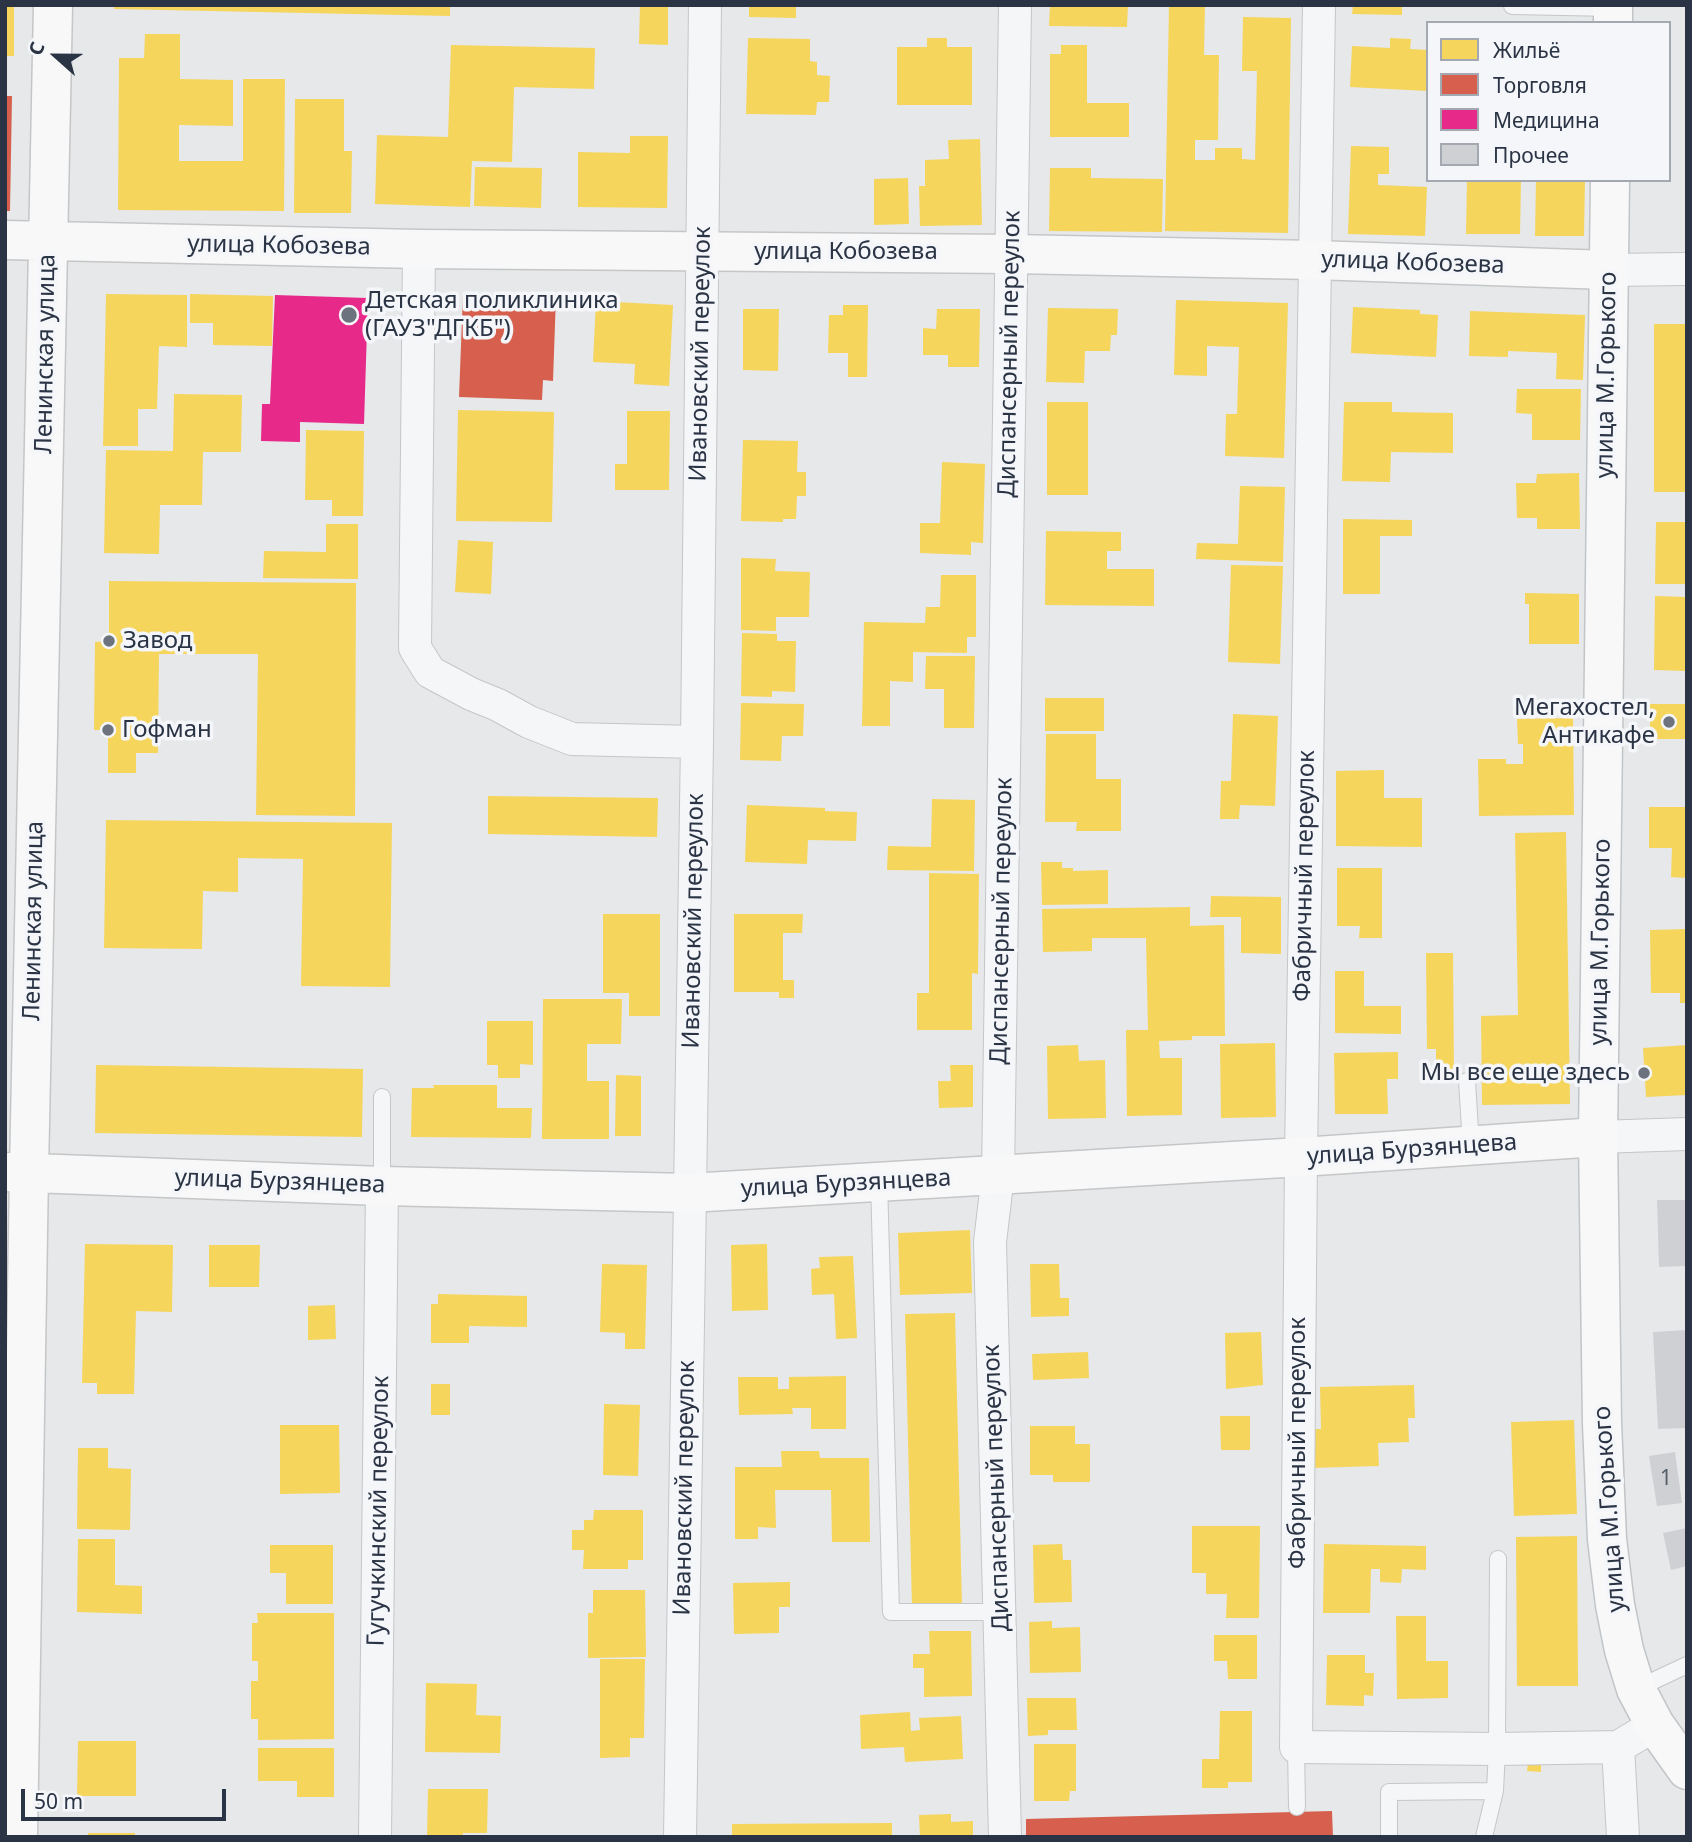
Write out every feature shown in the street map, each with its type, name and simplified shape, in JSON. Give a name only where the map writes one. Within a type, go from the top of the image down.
[{"type":"street","name":"Ленинская улица","points":[[18,1837],[13,1696],[17,1172],[49,241],[53,5]]},
{"type":"street","name":"Ивановский переулок","points":[[680,1837],[705,5]]},
{"type":"street","name":"Диспансерный переулок","points":[[1005,1837],[990,1242],[998,1175],[1015,5]]},
{"type":"street","name":"Фабричный переулок","points":[[1296,1747],[1301,1157],[1319,5]]},
{"type":"street","name":"улица М.Горького","points":[[1610,182],[1598,1137],[1602,1423],[1607,1539],[1623,1650],[1636,1689],[1655,1725],[1687,1770]]},
{"type":"street","name":"улица Кобозева","points":[[5,240],[419,249],[1012,254],[1314,260],[1608,270],[1687,269]]},
{"type":"street","points":[[419,249],[415,648],[430,672],[529,722],[572,739],[697,742]]},
{"type":"street","name":"улица Бурзянцева","points":[[17,1172],[382,1186],[689,1193],[1598,1137],[1687,1134]]},
{"type":"street","name":"Гугучкинский переулок","points":[[375,1837],[382,1186]]},
{"type":"street","points":[[1296,1747],[1618,1747],[1655,1725]]},
{"type":"street","points":[[1618,1747],[1623,1837]]},
{"type":"lane","points":[[1512,6],[1613,12]]},
{"type":"lane","points":[[1467,1081],[1471,1146]]},
{"type":"lane","points":[[382,1097],[382,1186]]},
{"type":"lane","points":[[879,1181],[891,1612],[1000,1612]]},
{"type":"lane","points":[[1484,1837],[1495,1791],[1498,1559]]},
{"type":"lane","points":[[1636,1689],[1687,1665]]},
{"type":"lane","points":[[1296,1747],[1297,1807]]},
{"type":"lane","points":[[1389,1837],[1389,1792],[1495,1791]]},
{"type":"building: Жильё","points":[[5,5],[14,5],[14,56],[5,56]]},
{"type":"building: Жильё","points":[[114,5],[450,5],[450,16],[114,9]]},
{"type":"building: Жильё","points":[[640,5],[668,5],[668,45],[639,44]]},
{"type":"building: Жильё","points":[[749,5],[796,5],[796,18],[749,17]]},
{"type":"building: Жильё","points":[[1050,5],[1128,5],[1127,27],[1049,26]]},
{"type":"building: Жильё","points":[[1169,5],[1205,5],[1204,55],[1219,55],[1218,140],[1195,140],[1195,160],[1215,160],[1215,148],[1242,148],[1242,159],[1255,160],[1257,71],[1242,71],[1243,17],[1291,18],[1288,233],[1165,231]]},
{"type":"building: Жильё","points":[[1353,5],[1402,5],[1402,15],[1352,14]]},
{"type":"building: Жильё","points":[[145,34],[180,34],[180,79],[233,80],[233,126],[179,125],[179,161],[243,161],[243,79],[285,79],[284,211],[118,210],[119,58],[144,58]]},
{"type":"building: Жильё","points":[[748,38],[810,39],[810,61],[817,62],[817,75],[830,76],[829,102],[817,102],[816,115],[746,114]]},
{"type":"building: Жильё","points":[[927,38],[947,38],[947,47],[972,47],[972,105],[897,105],[897,47],[927,47]]},
{"type":"building: Жильё","points":[[1390,38],[1411,39],[1410,49],[1426,50],[1426,91],[1350,87],[1352,46],[1390,48]]},
{"type":"building: Жильё","points":[[451,45],[595,48],[594,89],[514,87],[512,162],[472,161],[470,207],[375,204],[377,135],[448,137]]},
{"type":"building: Жильё","points":[[1061,45],[1087,45],[1087,103],[1129,103],[1129,137],[1050,137],[1050,54],[1061,54]]},
{"type":"building: Жильё","points":[[295,99],[344,99],[344,151],[352,151],[351,213],[294,213]]},
{"type":"building: Жильё","points":[[630,136],[668,136],[667,208],[578,207],[578,152],[630,153]]},
{"type":"building: Жильё","points":[[980,139],[982,225],[920,226],[919,186],[925,186],[925,160],[949,159],[948,140]]},
{"type":"building: Жильё","points":[[1351,146],[1389,147],[1389,174],[1378,174],[1378,185],[1427,187],[1425,236],[1348,234]]},
{"type":"building: Жильё","points":[[475,167],[542,168],[541,208],[474,206]]},
{"type":"building: Жильё","points":[[1050,168],[1091,168],[1091,178],[1163,179],[1162,232],[1049,231]]},
{"type":"building: Жильё","points":[[908,178],[909,224],[874,225],[874,179]]},
{"type":"building: Жильё","points":[[1467,182],[1521,182],[1520,234],[1466,234]]},
{"type":"building: Жильё","points":[[1536,182],[1585,182],[1584,236],[1535,236]]},
{"type":"building: Жильё","points":[[106,294],[187,295],[187,347],[159,346],[157,409],[138,409],[138,446],[103,446]]},
{"type":"building: Жильё","points":[[190,294],[273,296],[272,346],[213,345],[213,323],[190,323]]},
{"type":"building: Жильё","points":[[1176,300],[1288,303],[1284,458],[1225,456],[1226,414],[1237,414],[1239,347],[1207,346],[1207,376],[1174,375]]},
{"type":"building: Жильё","points":[[596,301],[673,305],[669,386],[634,384],[635,364],[593,362]]},
{"type":"building: Жильё","points":[[843,305],[868,305],[867,377],[848,377],[848,353],[828,353],[829,315],[843,315]]},
{"type":"building: Жильё","points":[[1353,307],[1420,310],[1420,314],[1438,315],[1436,357],[1351,353]]},
{"type":"building: Жильё","points":[[1048,308],[1118,309],[1117,335],[1111,335],[1110,351],[1085,351],[1084,383],[1046,382]]},
{"type":"building: Жильё","points":[[743,309],[779,309],[778,371],[743,370]]},
{"type":"building: Жильё","points":[[937,309],[980,309],[979,367],[948,367],[948,355],[923,355],[923,328],[936,329]]},
{"type":"building: Жильё","points":[[1470,311],[1585,315],[1583,380],[1556,379],[1557,353],[1508,351],[1508,357],[1469,356]]},
{"type":"building: Жильё","points":[[1654,324],[1687,324],[1687,492],[1654,492]]},
{"type":"building: Жильё","points":[[1517,389],[1581,389],[1580,440],[1532,440],[1532,414],[1516,413]]},
{"type":"building: Жильё","points":[[174,394],[242,395],[241,452],[203,452],[202,505],[160,505],[159,554],[104,553],[106,450],[173,451]]},
{"type":"building: Жильё","points":[[1047,402],[1088,402],[1088,495],[1047,495]]},
{"type":"building: Жильё","points":[[1344,402],[1392,402],[1392,412],[1453,413],[1453,453],[1391,452],[1390,482],[1342,481]]},
{"type":"building: Жильё","points":[[458,410],[554,412],[552,522],[456,521]]},
{"type":"building: Жильё","points":[[627,411],[670,411],[669,490],[615,490],[615,464],[627,464]]},
{"type":"building: Жильё","points":[[306,430],[364,431],[363,516],[332,516],[332,500],[305,500]]},
{"type":"building: Жильё","points":[[743,440],[798,441],[797,472],[806,472],[806,496],[797,496],[796,519],[783,519],[783,522],[741,521]]},
{"type":"building: Жильё","points":[[942,462],[985,464],[983,543],[971,542],[971,555],[920,553],[920,523],[940,523]]},
{"type":"building: Жильё","points":[[1579,473],[1580,529],[1537,529],[1537,518],[1517,518],[1516,483],[1536,483],[1537,474]]},
{"type":"building: Жильё","points":[[1240,486],[1285,487],[1283,562],[1196,559],[1197,543],[1238,544]]},
{"type":"building: Жильё","points":[[1343,519],[1412,520],[1412,536],[1380,536],[1380,594],[1343,594]]},
{"type":"building: Жильё","points":[[1656,522],[1687,522],[1687,584],[1655,584]]},
{"type":"building: Жильё","points":[[326,524],[358,524],[358,579],[263,578],[264,551],[326,552]]},
{"type":"building: Жильё","points":[[1046,531],[1121,532],[1121,551],[1107,551],[1107,569],[1154,569],[1154,606],[1045,605]]},
{"type":"building: Жильё","points":[[458,540],[493,542],[491,594],[455,592]]},
{"type":"building: Жильё","points":[[741,558],[776,559],[775,571],[810,572],[809,617],[776,617],[776,631],[741,630]]},
{"type":"building: Жильё","points":[[1231,565],[1283,566],[1280,664],[1228,662]]},
{"type":"building: Жильё","points":[[941,575],[976,575],[976,637],[967,637],[967,653],[913,652],[913,682],[890,681],[890,726],[862,726],[864,622],[925,623],[926,607],[940,607]]},
{"type":"building: Жильё","points":[[109,581],[356,583],[355,816],[256,815],[258,654],[159,654],[158,753],[136,753],[136,773],[108,773],[108,730],[94,730],[95,642],[109,641]]},
{"type":"building: Жильё","points":[[1525,593],[1579,594],[1579,644],[1529,644],[1529,604],[1525,604]]},
{"type":"building: Жильё","points":[[1655,596],[1687,597],[1687,671],[1654,670]]},
{"type":"building: Жильё","points":[[742,633],[777,634],[777,641],[796,641],[795,692],[772,691],[772,697],[741,696]]},
{"type":"building: Жильё","points":[[926,656],[975,656],[974,728],[944,728],[944,689],[925,689]]},
{"type":"building: Жильё","points":[[1045,698],[1104,698],[1104,731],[1045,731]]},
{"type":"building: Жильё","points":[[741,703],[804,704],[803,736],[782,736],[781,761],[740,760]]},
{"type":"building: Жильё","name":"Мегахостел, Антикафе","points":[[1650,704],[1687,704],[1687,739],[1650,739]]},
{"type":"building: Жильё","points":[[1233,714],[1278,716],[1275,806],[1240,805],[1239,819],[1220,819],[1221,781],[1231,781]]},
{"type":"building: Жильё","points":[[1573,718],[1574,815],[1479,816],[1478,759],[1506,759],[1506,764],[1523,764],[1523,744],[1518,744],[1517,719]]},
{"type":"building: Жильё","points":[[1046,734],[1096,734],[1096,779],[1121,779],[1121,831],[1076,831],[1077,822],[1045,822]]},
{"type":"building: Жильё","points":[[1384,770],[1384,798],[1422,798],[1422,847],[1336,846],[1336,771]]},
{"type":"building: Жильё","points":[[488,796],[658,798],[657,837],[488,834]]},
{"type":"building: Жильё","points":[[932,799],[975,800],[974,871],[887,870],[888,846],[931,847]]},
{"type":"building: Жильё","points":[[747,805],[857,812],[856,841],[808,840],[807,864],[745,862]]},
{"type":"building: Жильё","points":[[1649,807],[1687,807],[1687,878],[1671,877],[1672,848],[1649,848]]},
{"type":"building: Жильё","points":[[106,820],[392,823],[390,987],[301,986],[303,859],[238,858],[238,892],[203,891],[202,949],[104,948]]},
{"type":"building: Жильё","points":[[1566,832],[1570,1104],[1482,1105],[1481,1016],[1518,1015],[1515,833]]},
{"type":"building: Жильё","points":[[1041,862],[1062,862],[1062,868],[1073,868],[1073,871],[1108,870],[1108,904],[1042,905]]},
{"type":"building: Жильё","points":[[1337,868],[1382,868],[1382,938],[1359,938],[1360,926],[1337,926]]},
{"type":"building: Жильё","points":[[929,873],[979,874],[978,974],[972,973],[972,1030],[917,1030],[917,993],[929,993]]},
{"type":"building: Жильё","points":[[1211,896],[1281,897],[1281,954],[1241,953],[1241,917],[1210,917]]},
{"type":"building: Жильё","points":[[1190,907],[1190,926],[1224,925],[1225,1036],[1192,1036],[1192,1040],[1159,1041],[1160,1058],[1182,1058],[1182,1115],[1127,1116],[1126,1030],[1148,1030],[1146,938],[1092,938],[1092,951],[1043,952],[1042,909]]},
{"type":"building: Жильё","points":[[603,914],[660,914],[660,1016],[629,1016],[629,993],[603,993]]},
{"type":"building: Жильё","points":[[734,914],[803,914],[802,933],[783,933],[783,980],[794,980],[794,998],[779,998],[779,992],[734,992]]},
{"type":"building: Жильё","points":[[1687,929],[1687,1003],[1680,1003],[1680,993],[1651,993],[1650,930]]},
{"type":"building: Жильё","points":[[1426,953],[1453,953],[1454,1075],[1436,1075],[1436,1049],[1427,1049]]},
{"type":"building: Жильё","points":[[1335,971],[1364,971],[1364,1006],[1401,1006],[1401,1034],[1335,1033]]},
{"type":"building: Жильё","points":[[543,999],[622,999],[621,1044],[587,1044],[587,1081],[609,1081],[609,1139],[542,1139]]},
{"type":"building: Жильё","points":[[487,1021],[533,1021],[533,1065],[520,1064],[520,1078],[498,1078],[498,1065],[487,1065]]},
{"type":"building: Жильё","points":[[1275,1043],[1276,1117],[1221,1118],[1220,1044]]},
{"type":"building: Жильё","points":[[1078,1045],[1079,1061],[1105,1060],[1106,1118],[1048,1119],[1047,1046]]},
{"type":"building: Жильё","points":[[1687,1045],[1687,1095],[1646,1097],[1643,1048]]},
{"type":"building: Жильё","points":[[1398,1052],[1398,1079],[1387,1079],[1388,1114],[1335,1114],[1334,1053]]},
{"type":"building: Жильё","points":[[96,1065],[363,1069],[362,1137],[95,1133]]},
{"type":"building: Жильё","points":[[950,1065],[973,1065],[973,1107],[939,1108],[938,1081],[951,1081]]},
{"type":"building: Жильё","points":[[616,1075],[641,1076],[641,1136],[615,1136]]},
{"type":"building: Жильё","points":[[433,1085],[497,1085],[497,1108],[532,1108],[531,1138],[411,1137],[412,1088],[434,1088]]},
{"type":"building: Жильё","points":[[970,1230],[972,1293],[900,1295],[898,1233]]},
{"type":"building: Жильё","points":[[85,1244],[173,1245],[172,1312],[136,1311],[134,1394],[97,1394],[97,1383],[82,1383]]},
{"type":"building: Жильё","points":[[767,1244],[768,1310],[732,1311],[731,1245]]},
{"type":"building: Жильё","points":[[209,1245],[260,1245],[259,1287],[209,1287]]},
{"type":"building: Жильё","points":[[853,1256],[857,1338],[836,1339],[834,1294],[812,1295],[811,1269],[820,1268],[819,1257]]},
{"type":"building: Жильё","points":[[602,1264],[647,1265],[645,1349],[625,1349],[625,1333],[600,1332]]},
{"type":"building: Жильё","points":[[1030,1264],[1059,1264],[1060,1298],[1069,1298],[1069,1316],[1031,1317]]},
{"type":"building: Жильё","points":[[438,1294],[527,1296],[527,1327],[469,1326],[469,1343],[431,1343],[431,1304],[438,1304]]},
{"type":"building: Жильё","points":[[335,1305],[336,1339],[308,1340],[308,1306]]},
{"type":"building: Жильё","points":[[955,1313],[962,1606],[912,1608],[905,1314]]},
{"type":"building: Жильё","points":[[1261,1332],[1263,1385],[1226,1389],[1225,1333]]},
{"type":"building: Жильё","points":[[1088,1352],[1089,1378],[1033,1380],[1032,1354]]},
{"type":"building: Жильё","points":[[846,1376],[846,1429],[811,1429],[811,1408],[792,1408],[793,1414],[739,1415],[738,1377],[778,1377],[778,1389],[789,1389],[789,1377]]},
{"type":"building: Жильё","points":[[431,1384],[450,1384],[450,1415],[431,1415]]},
{"type":"building: Жильё","points":[[1414,1385],[1415,1418],[1408,1418],[1409,1442],[1378,1443],[1379,1466],[1310,1468],[1308,1429],[1321,1429],[1320,1387]]},
{"type":"building: Жильё","points":[[604,1404],[640,1405],[638,1476],[603,1475]]},
{"type":"building: Жильё","points":[[1220,1416],[1250,1416],[1250,1450],[1221,1450]]},
{"type":"building: Жильё","points":[[1574,1420],[1577,1514],[1514,1516],[1511,1422]]},
{"type":"building: Жильё","points":[[280,1425],[339,1425],[340,1493],[280,1494]]},
{"type":"building: Жильё","points":[[1030,1426],[1075,1426],[1075,1444],[1090,1444],[1090,1482],[1053,1482],[1053,1475],[1030,1475]]},
{"type":"building: Жильё","points":[[78,1448],[108,1448],[108,1468],[131,1469],[130,1530],[77,1529]]},
{"type":"building: Жильё","points":[[781,1451],[819,1451],[820,1458],[869,1458],[870,1542],[832,1542],[831,1490],[775,1490],[776,1528],[758,1527],[758,1539],[735,1539],[735,1467],[782,1467]]},
{"type":"building: Жильё","points":[[594,1510],[643,1510],[643,1560],[628,1560],[628,1569],[583,1569],[584,1550],[572,1550],[572,1530],[584,1530],[584,1520],[593,1520]]},
{"type":"building: Жильё","points":[[1192,1526],[1260,1526],[1259,1618],[1226,1618],[1227,1594],[1206,1594],[1206,1573],[1192,1573]]},
{"type":"building: Жильё","points":[[1577,1536],[1578,1686],[1517,1686],[1516,1537]]},
{"type":"building: Жильё","points":[[78,1539],[115,1539],[115,1585],[142,1586],[142,1614],[77,1612]]},
{"type":"building: Жильё","points":[[1062,1544],[1063,1560],[1071,1560],[1072,1602],[1034,1603],[1033,1545]]},
{"type":"building: Жильё","points":[[1324,1544],[1426,1546],[1426,1570],[1402,1569],[1401,1583],[1380,1582],[1380,1569],[1371,1569],[1370,1613],[1323,1613]]},
{"type":"building: Жильё","points":[[270,1545],[333,1545],[333,1604],[286,1604],[286,1573],[270,1573]]},
{"type":"building: Жильё","points":[[790,1582],[790,1607],[779,1607],[779,1633],[734,1634],[733,1583]]},
{"type":"building: Жильё","points":[[593,1590],[645,1590],[646,1657],[588,1658],[588,1613],[593,1613]]},
{"type":"building: Жильё","points":[[257,1613],[334,1613],[334,1739],[258,1740],[258,1719],[251,1719],[251,1681],[258,1681],[258,1661],[252,1661],[252,1623],[258,1623]]},
{"type":"building: Жильё","points":[[1396,1616],[1426,1616],[1426,1661],[1448,1661],[1448,1698],[1397,1699]]},
{"type":"building: Жильё","points":[[1052,1621],[1052,1628],[1080,1627],[1081,1672],[1030,1673],[1029,1622]]},
{"type":"building: Жильё","points":[[929,1631],[971,1631],[972,1696],[924,1697],[924,1668],[913,1668],[913,1654],[930,1654]]},
{"type":"building: Жильё","points":[[1214,1635],[1257,1635],[1257,1679],[1228,1679],[1227,1661],[1214,1661]]},
{"type":"building: Жильё","points":[[1327,1655],[1365,1655],[1365,1673],[1374,1673],[1373,1696],[1364,1695],[1364,1706],[1326,1705]]},
{"type":"building: Жильё","points":[[600,1659],[645,1659],[644,1738],[630,1738],[630,1757],[600,1758]]},
{"type":"building: Жильё","points":[[426,1683],[477,1684],[476,1715],[501,1716],[500,1753],[425,1752]]},
{"type":"building: Жильё","points":[[1027,1698],[1076,1698],[1077,1730],[1048,1730],[1048,1735],[1028,1736]]},
{"type":"building: Жильё","points":[[1220,1711],[1252,1711],[1252,1782],[1228,1782],[1228,1788],[1202,1788],[1202,1759],[1219,1759]]},
{"type":"building: Жильё","points":[[910,1712],[911,1731],[920,1730],[919,1718],[961,1716],[963,1759],[905,1762],[904,1747],[861,1749],[860,1715]]},
{"type":"building: Жильё","points":[[78,1741],[136,1741],[136,1796],[77,1796]]},
{"type":"building: Жильё","points":[[1034,1744],[1076,1744],[1076,1791],[1070,1791],[1069,1801],[1034,1801]]},
{"type":"building: Жильё","points":[[258,1748],[334,1748],[334,1797],[297,1797],[297,1781],[258,1781]]},
{"type":"building: Жильё","points":[[1528,1763],[1541,1764],[1541,1772],[1527,1771]]},
{"type":"building: Жильё","points":[[428,1789],[488,1789],[487,1833],[463,1833],[463,1837],[427,1837]]},
{"type":"building: Жильё","points":[[951,1814],[951,1822],[973,1821],[973,1837],[920,1837],[919,1815]]},
{"type":"building: Жильё","points":[[892,1823],[892,1837],[732,1837],[732,1824]]},
{"type":"building: Жильё","points":[[88,1833],[135,1833],[135,1837],[88,1837]]},
{"type":"building: Торговля","points":[[5,96],[12,96],[10,211],[5,211]]},
{"type":"building: Торговля","points":[[463,293],[556,296],[553,381],[543,380],[542,400],[459,397]]},
{"type":"building: Торговля","points":[[1332,1811],[1333,1837],[1026,1837],[1026,1819]]},
{"type":"building: Медицина","points":[[275,295],[368,298],[364,424],[300,422],[300,442],[261,441],[262,404],[270,404]]},
{"type":"building: Прочее","points":[[1657,1200],[1687,1200],[1687,1266],[1659,1267]]},
{"type":"building: Прочее","points":[[1687,1330],[1687,1428],[1658,1429],[1653,1332]]},
{"type":"building: Прочее","points":[[1675,1452],[1682,1503],[1657,1506],[1649,1456]]},
{"type":"building: Прочее","points":[[1687,1528],[1687,1566],[1671,1570],[1663,1533]]},
{"type":"place","name":"Детская поликлиника (ГАУЗ\"ДГКБ\")","points":[[349,315]]},
{"type":"place","name":"Завод","points":[[109,641]]},
{"type":"place","name":"Мегахостел, Антикафе","points":[[1669,722]]},
{"type":"place","name":"Гофман","points":[[108,730]]},
{"type":"place","name":"Мы все еще здесь","points":[[1644,1073]]}]
